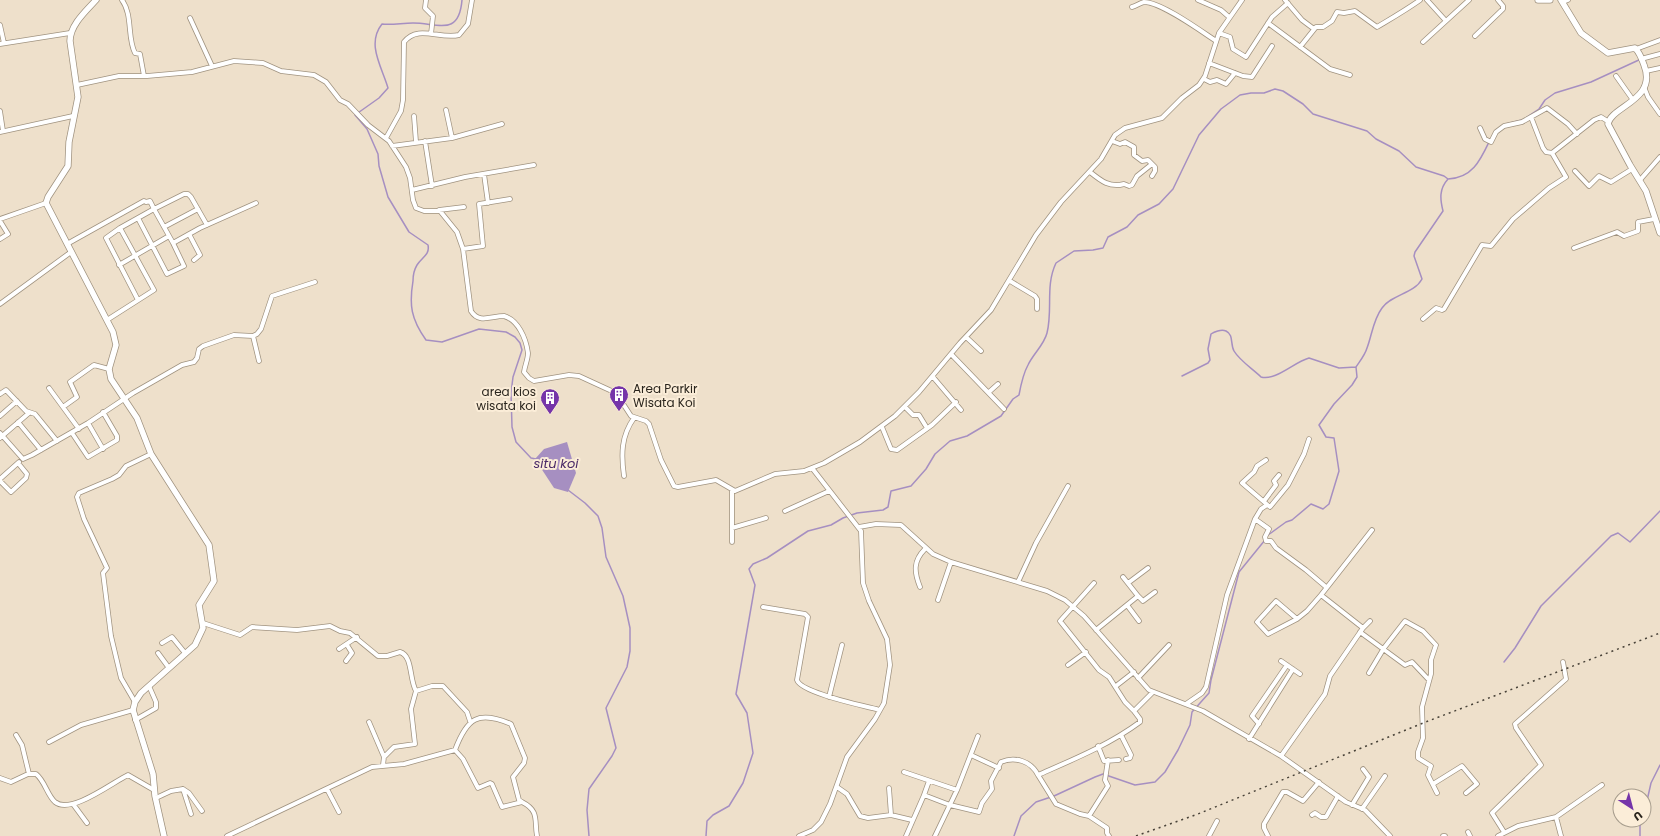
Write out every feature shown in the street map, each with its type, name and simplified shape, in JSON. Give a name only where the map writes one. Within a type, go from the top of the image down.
[{"type":"street","points":[[96,0],[85,11],[70,33],[78,97],[69,142],[66,171],[48,197],[46,204],[113,332],[116,345],[109,369],[111,379],[138,418],[151,454],[208,545],[214,583],[199,605],[203,623],[202,632],[195,645],[148,686],[135,702],[133,710],[153,774],[154,790],[164,836]]},
{"type":"street","points":[[122,0],[130,27],[133,49],[135,53],[140,54],[144,76]]},
{"type":"street","points":[[426,0],[425,8],[433,16],[431,34]]},
{"type":"street","points":[[386,138],[401,111],[403,100],[404,42],[415,34],[431,34],[449,37],[461,34],[468,24],[472,0]]},
{"type":"street","points":[[1198,0],[1217,8],[1229,17]]},
{"type":"street","points":[[438,210],[457,232],[463,249],[472,313],[480,320],[504,316],[517,324],[528,353],[524,372],[529,378],[534,380],[569,375],[579,376],[616,393],[627,412],[634,418],[646,420],[650,426],[658,452],[674,486],[678,487],[716,480],[732,490],[738,490],[775,474],[784,472],[804,472],[834,457],[882,427],[905,407],[991,310],[1010,281],[1032,241],[1045,223],[1066,197],[1090,172],[1121,130],[1162,118],[1204,79],[1219,33],[1242,0]]},
{"type":"street","points":[[1300,47],[1314,29],[1319,26],[1323,27],[1332,21],[1337,12],[1344,14],[1352,10],[1377,26],[1389,18],[1397,17],[1420,0]]},
{"type":"street","points":[[1427,0],[1446,21]]},
{"type":"street","points":[[1423,42],[1469,0]]},
{"type":"street","points":[[1475,36],[1503,10],[1503,6],[1498,0]]},
{"type":"street","points":[[1538,0],[1550,0]]},
{"type":"street","points":[[1564,1],[1581,33],[1603,50],[1612,54],[1631,48],[1636,49],[1660,40]]},
{"type":"street","points":[[1132,7],[1144,2],[1153,4],[1170,12],[1216,41]]},
{"type":"street","points":[[1219,33],[1230,37],[1233,49],[1246,57],[1268,23],[1286,2],[1302,20],[1314,29]]},
{"type":"street","points":[[190,18],[212,66]]},
{"type":"street","points":[[1268,23],[1330,69],[1350,75]]},
{"type":"street","points":[[0,25],[2,43],[70,33]]},
{"type":"street","points":[[1209,63],[1235,73],[1249,77],[1254,76],[1272,46]]},
{"type":"street","points":[[1608,122],[1612,117],[1634,100],[1648,79],[1642,59],[1636,49]]},
{"type":"street","points":[[1642,59],[1660,54]]},
{"type":"street","points":[[77,85],[119,76],[144,76],[192,72],[234,61],[246,61],[263,64],[281,71],[314,75],[326,82],[338,99],[352,108],[371,128],[386,138],[406,167],[416,208],[424,211],[464,207]]},
{"type":"street","points":[[1646,71],[1660,68]]},
{"type":"street","points":[[1204,79],[1210,82],[1217,80],[1226,84],[1235,73]]},
{"type":"street","points":[[1616,76],[1634,100]]},
{"type":"street","points":[[1644,87],[1648,97],[1660,114]]},
{"type":"street","points":[[1480,128],[1485,139],[1491,142],[1496,132],[1501,128],[1511,123],[1522,122],[1543,109],[1548,109],[1568,124],[1577,134]]},
{"type":"street","points":[[446,110],[452,138]]},
{"type":"street","points":[[0,111],[2,132],[74,116]]},
{"type":"street","points":[[414,116],[416,142]]},
{"type":"street","points":[[1423,319],[1436,308],[1442,310],[1444,309],[1482,245],[1491,246],[1517,216],[1549,188],[1566,177],[1552,154],[1546,152],[1543,148],[1531,117]]},
{"type":"street","points":[[1552,154],[1599,118],[1604,118],[1608,122],[1632,169],[1640,180],[1647,194],[1654,219],[1660,233]]},
{"type":"street","points":[[392,146],[452,138],[502,124]]},
{"type":"street","points":[[425,141],[432,186]]},
{"type":"street","points":[[1112,141],[1120,144],[1125,142],[1133,146],[1134,155],[1142,161],[1148,160],[1152,164],[1155,169],[1152,176]]},
{"type":"street","points":[[1640,180],[1660,157]]},
{"type":"street","points":[[1090,172],[1104,184],[1119,186],[1124,184],[1128,186],[1132,185],[1137,176],[1152,164]]},
{"type":"street","points":[[412,190],[484,174],[534,165]]},
{"type":"street","points":[[1575,171],[1589,186],[1599,176],[1611,182],[1632,169]]},
{"type":"street","points":[[484,174],[488,203]]},
{"type":"street","points":[[138,300],[106,238],[120,228],[154,209],[175,198],[188,194],[207,225]]},
{"type":"street","points":[[463,249],[483,246],[478,206],[510,199]]},
{"type":"street","points":[[67,244],[144,201],[150,201],[184,266],[169,274],[166,274],[138,218]]},
{"type":"street","points":[[173,243],[188,234],[256,203]]},
{"type":"street","points":[[0,239],[8,234],[0,220],[46,204]]},
{"type":"street","points":[[164,227],[198,209]]},
{"type":"street","points":[[1574,248],[1617,232],[1624,236],[1634,234],[1638,231],[1637,224],[1639,221],[1654,219]]},
{"type":"street","points":[[107,320],[150,294],[154,288],[120,228]]},
{"type":"street","points":[[188,234],[200,256],[194,260]]},
{"type":"street","points":[[120,265],[169,236]]},
{"type":"street","points":[[0,304],[71,252]]},
{"type":"street","points":[[1010,281],[1035,296],[1037,300],[1037,308]]},
{"type":"street","points":[[18,463],[27,474],[26,478],[11,492],[0,480],[18,463],[23,459],[57,442],[125,398],[182,365],[194,362],[197,358],[199,349],[210,342],[234,335],[253,336],[261,329],[272,296],[315,282]]},
{"type":"street","points":[[253,336],[259,361]]},
{"type":"street","points":[[966,337],[980,351]]},
{"type":"street","points":[[951,354],[1004,409]]},
{"type":"street","points":[[63,407],[77,397],[70,382],[94,365],[109,369]]},
{"type":"street","points":[[933,377],[956,402],[961,410]]},
{"type":"street","points":[[989,392],[998,384]]},
{"type":"street","points":[[49,388],[78,428]]},
{"type":"street","points":[[0,394],[6,390],[28,413]]},
{"type":"street","points":[[0,416],[17,401]]},
{"type":"street","points":[[882,427],[893,451],[902,447],[927,428],[956,402]]},
{"type":"street","points":[[905,407],[913,415],[919,415],[927,428]]},
{"type":"street","points":[[23,459],[1,436],[28,413],[32,412],[35,414],[57,442]]},
{"type":"street","points":[[72,433],[87,457],[103,449],[116,440],[117,437],[103,412]]},
{"type":"street","points":[[624,476],[622,459],[624,433],[634,418]]},
{"type":"street","points":[[18,422],[41,450]]},
{"type":"street","points":[[88,423],[103,449]]},
{"type":"street","points":[[1266,460],[1257,466],[1252,474],[1242,483],[1271,507],[1288,485],[1288,482],[1304,454],[1309,439]]},
{"type":"street","points":[[135,702],[121,678],[111,636],[103,572],[108,568],[84,519],[77,497],[79,493],[115,478],[126,466],[151,454]]},
{"type":"street","points":[[799,836],[813,830],[821,822],[837,787],[847,757],[880,710],[886,694],[890,651],[887,639],[869,601],[863,583],[861,535],[859,527],[812,468]]},
{"type":"street","points":[[1186,704],[1204,691],[1206,687],[1227,595],[1256,519],[1276,485],[1274,481],[1279,475]]},
{"type":"street","points":[[1018,582],[1036,543],[1068,486]]},
{"type":"street","points":[[732,490],[730,515],[732,542]]},
{"type":"street","points":[[785,511],[829,491]]},
{"type":"street","points":[[732,528],[766,518]]},
{"type":"street","points":[[1256,519],[1269,529],[1265,537],[1266,541],[1271,541],[1276,548],[1326,587]]},
{"type":"street","points":[[859,527],[876,524],[901,525],[925,549],[951,562],[1054,594],[1073,606],[1138,678],[1153,692],[1203,711],[1249,739],[1281,756],[1338,796],[1352,805],[1362,809],[1390,836]]},
{"type":"street","points":[[1297,620],[1276,601],[1257,621],[1267,634],[1297,620],[1307,612],[1372,530]]},
{"type":"street","points":[[920,587],[916,576],[915,563],[925,549]]},
{"type":"street","points":[[938,600],[951,562]]},
{"type":"street","points":[[1128,583],[1148,568]]},
{"type":"street","points":[[1123,577],[1143,601],[1155,592]]},
{"type":"street","points":[[1038,775],[1065,764],[1121,735],[1140,722],[1140,719],[1125,702],[1109,677],[1099,670],[1060,621],[1094,583]]},
{"type":"street","points":[[1321,594],[1405,665],[1412,662],[1429,680]]},
{"type":"street","points":[[1096,630],[1138,596]]},
{"type":"street","points":[[1127,605],[1139,621]]},
{"type":"street","points":[[763,607],[807,615],[808,621],[798,683],[804,687],[829,696],[880,710]]},
{"type":"street","points":[[1281,756],[1325,694],[1330,676],[1370,621]]},
{"type":"street","points":[[1369,673],[1384,648],[1405,621],[1423,631],[1436,647],[1431,660],[1431,674],[1422,707],[1423,738],[1418,756],[1431,766],[1428,774],[1437,793]]},
{"type":"street","points":[[203,623],[240,635],[252,627],[297,630],[330,626],[340,631],[349,632],[378,656],[387,656],[400,652],[406,655],[410,663],[412,683],[416,691],[410,709],[415,744],[394,747],[384,757]]},
{"type":"street","points":[[162,642],[172,637],[185,653]]},
{"type":"street","points":[[339,649],[347,645],[356,637]]},
{"type":"street","points":[[346,661],[352,653],[347,645]]},
{"type":"street","points":[[829,696],[842,645]]},
{"type":"street","points":[[1138,678],[1169,645]]},
{"type":"street","points":[[1068,666],[1086,652]]},
{"type":"street","points":[[158,653],[169,668]]},
{"type":"street","points":[[1281,661],[1300,674]]},
{"type":"street","points":[[1504,832],[1492,813],[1541,766],[1516,728],[1515,724],[1566,679],[1563,662]]},
{"type":"street","points":[[1259,724],[1252,716],[1288,665]]},
{"type":"street","points":[[1249,739],[1293,669]]},
{"type":"street","points":[[1116,686],[1134,672]]},
{"type":"street","points":[[135,720],[156,708],[156,702],[148,686]]},
{"type":"street","points":[[416,691],[432,686],[442,686],[467,712],[470,721]]},
{"type":"street","points":[[1134,711],[1153,692]]},
{"type":"street","points":[[49,742],[82,725],[133,710]]},
{"type":"street","points":[[455,750],[464,729],[470,721],[478,717],[491,717],[513,726],[525,758],[524,763],[512,776],[519,800],[532,810],[536,817],[537,836]]},
{"type":"street","points":[[369,722],[384,757],[383,765]]},
{"type":"street","points":[[16,735],[22,745],[29,774]]},
{"type":"street","points":[[1121,735],[1131,754],[1130,758],[1126,759]]},
{"type":"street","points":[[935,836],[957,790],[978,736]]},
{"type":"street","points":[[1098,746],[1103,760],[1119,760]]},
{"type":"street","points":[[227,836],[372,767],[404,764],[455,750]]},
{"type":"street","points":[[455,750],[463,759],[478,788],[490,783],[492,784],[502,807],[522,802]]},
{"type":"street","points":[[970,755],[999,768]]},
{"type":"street","points":[[924,795],[950,805],[979,812],[982,803],[992,789],[991,781],[1002,761],[1019,760],[1029,765],[1038,775],[1056,804],[1089,816],[1107,828],[1107,833],[1109,836]]},
{"type":"street","points":[[1089,816],[1108,786],[1105,780],[1108,760]]},
{"type":"street","points":[[1433,784],[1462,766],[1477,784],[1466,793]]},
{"type":"street","points":[[1352,805],[1369,777],[1363,769]]},
{"type":"street","points":[[904,772],[957,790]]},
{"type":"street","points":[[0,778],[11,782],[32,773],[39,777],[53,800],[58,804],[73,804],[98,793],[128,775],[154,790]]},
{"type":"street","points":[[1362,809],[1385,776]]},
{"type":"street","points":[[906,836],[929,781]]},
{"type":"street","points":[[1268,836],[1264,828],[1264,824],[1283,792],[1288,792],[1302,801],[1319,782]]},
{"type":"street","points":[[1498,836],[1527,822],[1556,817],[1602,785]]},
{"type":"street","points":[[837,787],[847,794],[859,816],[868,818],[891,815],[912,820]]},
{"type":"street","points":[[889,788],[891,815]]},
{"type":"street","points":[[156,798],[167,793],[183,789],[189,793],[202,811]]},
{"type":"street","points":[[183,789],[191,814]]},
{"type":"street","points":[[327,789],[339,812]]},
{"type":"street","points":[[1312,815],[1315,813],[1321,817],[1326,817],[1338,796]]},
{"type":"street","points":[[73,804],[87,823]]},
{"type":"street","points":[[1556,817],[1561,836]]},
{"type":"street","points":[[1209,836],[1217,821]]},
{"type":"street","points":[[1468,832],[1470,836]]},
{"type":"water","name":"situ koi","points":[[567,442],[576,473],[568,492],[554,488],[535,459],[544,449]]},
{"type":"waterway","points":[[462,0],[460,12],[457,19],[452,24],[382,24],[377,32],[375,48],[388,88],[379,98],[355,115],[367,129],[378,154],[379,166],[388,197],[409,232],[428,245],[427,254],[417,265],[413,275],[411,305],[417,325],[426,340],[442,342],[479,329],[506,332],[515,337],[520,343],[522,350],[513,377],[511,393],[512,427],[516,442],[531,458],[536,459]]},
{"type":"waterway","points":[[1527,117],[1539,109],[1545,100],[1555,93],[1591,82],[1641,59]]},
{"type":"waterway","points":[[706,836],[707,821],[713,815],[729,806],[743,783],[753,753],[747,713],[736,694],[755,585],[749,569],[753,564],[767,558],[808,531],[831,525],[843,518],[857,513],[883,510],[888,507],[891,491],[911,486],[926,469],[935,454],[950,441],[967,436],[1001,416],[1013,399],[1019,395],[1026,368],[1046,337],[1049,324],[1051,280],[1056,263],[1074,251],[1103,248],[1108,237],[1127,227],[1138,215],[1159,204],[1173,189],[1199,135],[1221,109],[1240,95],[1264,93],[1275,89],[1283,91],[1303,104],[1313,114],[1367,131],[1376,139],[1399,151],[1416,167],[1444,176],[1448,179]]},
{"type":"waterway","points":[[1506,124],[1522,120]]},
{"type":"waterway","points":[[1182,376],[1208,363],[1210,360],[1208,349],[1211,334],[1222,330],[1226,331],[1230,335],[1234,351],[1237,355],[1261,377],[1279,374],[1309,358],[1339,368],[1356,367],[1366,351],[1375,323],[1382,308],[1386,303],[1414,288],[1422,279],[1414,256],[1415,252],[1443,211],[1441,194],[1445,183],[1448,179],[1456,178],[1469,172],[1478,162],[1489,142]]},
{"type":"waterway","points":[[1268,535],[1286,522],[1292,520],[1311,504],[1323,509],[1329,504],[1339,471],[1334,438],[1326,437],[1319,425],[1334,404],[1352,385],[1357,377],[1356,367]]},
{"type":"waterway","points":[[568,490],[585,503],[598,516],[602,528],[606,557],[623,596],[630,628],[630,651],[627,667],[606,708],[616,748],[589,789],[587,810],[589,836]]},
{"type":"waterway","points":[[1504,662],[1515,648],[1541,606],[1611,536],[1618,533],[1630,542],[1660,511]]},
{"type":"waterway","points":[[1014,836],[1021,816],[1036,802],[1054,796],[1103,774],[1135,785],[1155,782],[1165,772],[1190,725],[1192,712],[1209,693],[1239,572],[1265,540]]},
{"type":"waterway","points":[[1650,788],[1660,765]]},
{"type":"waterway","points":[[1640,828],[1640,836]]},
{"type":"railway","points":[[1136,836],[1198,814],[1423,723],[1660,633]]},
{"type":"place","name":"Area Parkir Wisata Koi","points":[[619,412]]},
{"type":"place","name":"area kios wisata koi","points":[[550,415]]}]
